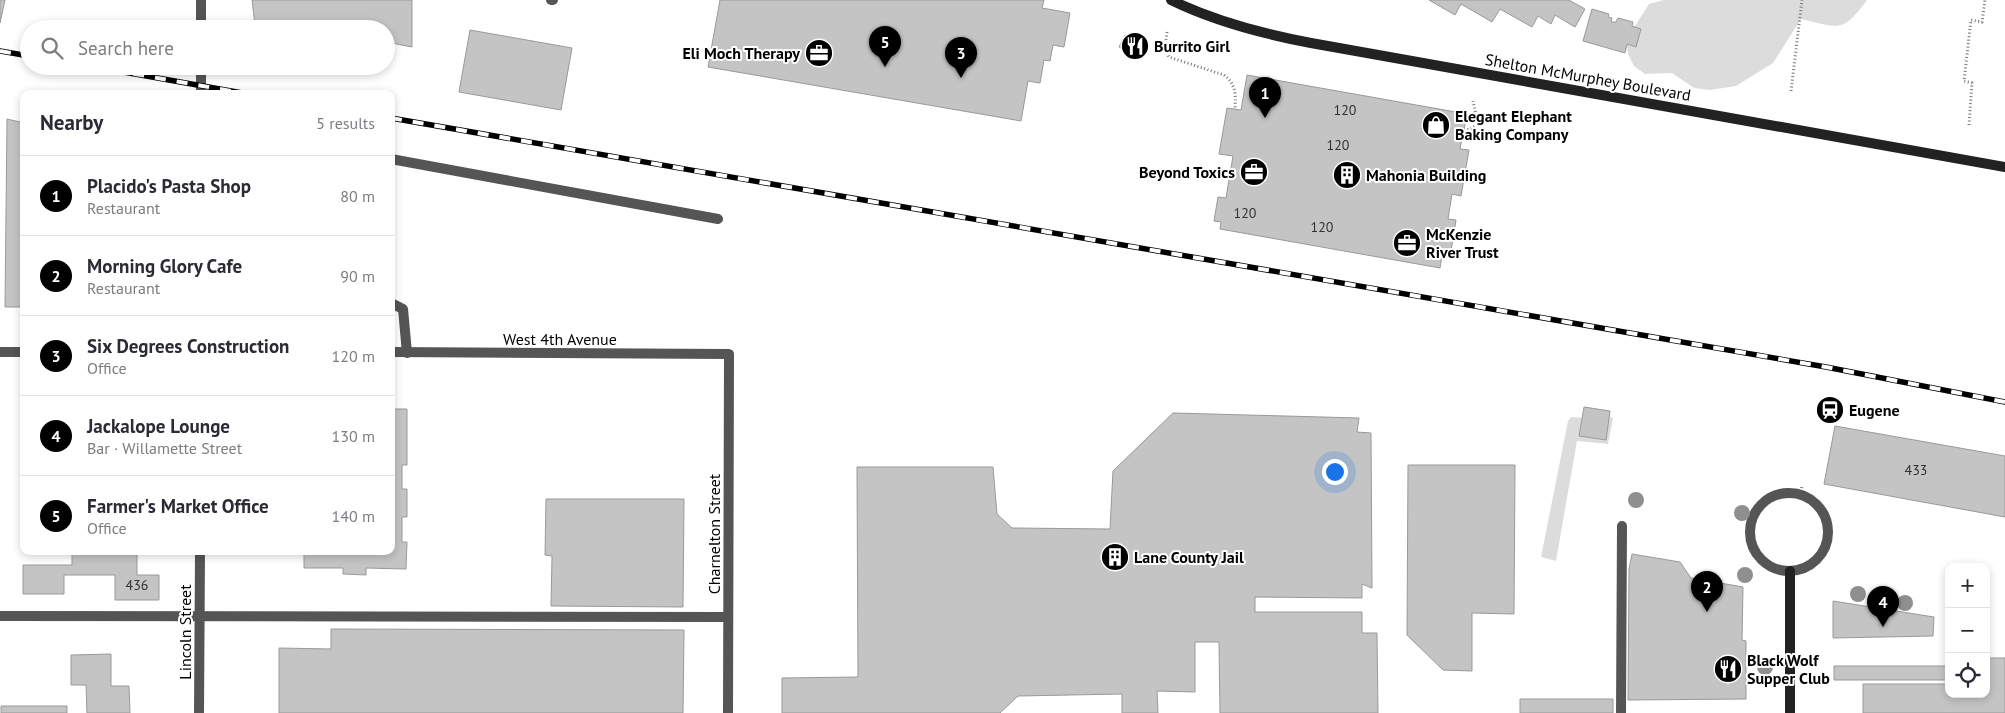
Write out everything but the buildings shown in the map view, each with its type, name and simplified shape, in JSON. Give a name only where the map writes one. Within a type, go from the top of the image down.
[{"type":"street","points":[[201,0],[201,20]]},
{"type":"street","name":"Shelton McMurphey Boulevard","points":[[1171,0],[1214,18],[1261,33],[2005,167]]},
{"type":"street","points":[[201,75],[201,90]]},
{"type":"street","points":[[395,160],[718,219]]},
{"type":"street","points":[[395,305],[403,309],[407,352]]},
{"type":"street","points":[[0,352],[20,352]]},
{"type":"street","name":"West 4th Avenue","points":[[395,352],[729,354]]},
{"type":"street","name":"Charnelton Street","points":[[728,713],[729,354]]},
{"type":"street","points":[[1802,490],[1820,508],[1826,518],[1828,541],[1823,552],[1814,562],[1803,569],[1790,571],[1778,569],[1767,564],[1759,556],[1753,545],[1752,522],[1764,503],[1774,496],[1802,490]]},
{"type":"street","points":[[1622,526],[1622,713]]},
{"type":"street","name":"Lincoln Street","points":[[199,713],[200,555]]},
{"type":"street","points":[[1790,571],[1790,713]]},
{"type":"street","points":[[0,616],[728,617]]},
{"type":"path","points":[[1791,91],[1802,0]]},
{"type":"path","points":[[1969,125],[1972,83],[1964,81],[1971,20],[1982,22],[1985,0]]},
{"type":"path","points":[[1168,32],[1165,48],[1169,57],[1224,75],[1230,80],[1235,90],[1235,109]]},
{"type":"path","points":[[1464,130],[1471,129],[1478,124],[1473,101]]},
{"type":"shaded area","points":[[1664,0],[1867,0],[1859,11],[1846,23],[1832,26],[1801,19],[1773,63],[1736,86],[1710,90],[1694,88],[1672,73],[1645,74],[1634,66],[1628,54],[1626,40],[1649,4]]},
{"type":"shaded area","points":[[1571,417],[1582,418],[1579,436],[1605,440],[1609,417],[1613,418],[1608,444],[1577,441],[1556,561],[1541,557],[1568,421]]},
{"type":"railway","points":[[0,51],[20,54]]},
{"type":"railway","points":[[141,75],[225,90]]},
{"type":"railway","points":[[395,119],[1826,367],[2005,402]]},
{"type":"place","name":"Burrito Girl","points":[[1135,46]]},
{"type":"place","name":"Eli Moch Therapy","points":[[819,53]]},
{"type":"place","name":"Farmer's Market Office","points":[[885,67]]},
{"type":"place","name":"Six Degrees Construction","points":[[961,78]]},
{"type":"place","name":"Placido's Pasta Shop","points":[[1265,118]]},
{"type":"place","name":"Elegant Elephant Baking Company","points":[[1436,125]]},
{"type":"place","name":"Beyond Toxics","points":[[1254,172]]},
{"type":"place","name":"Mahonia Building","points":[[1347,175]]},
{"type":"place","name":"McKenzie River Trust","points":[[1407,243]]},
{"type":"place","name":"Eugene","points":[[1830,410]]},
{"type":"place","name":"Lane County Jail","points":[[1115,557]]},
{"type":"place","name":"Morning Glory Cafe","points":[[1707,612]]},
{"type":"place","name":"Jackalope Lounge","points":[[1883,627]]},
{"type":"place","name":"Black Wolf Supper Club","points":[[1728,669]]}]
